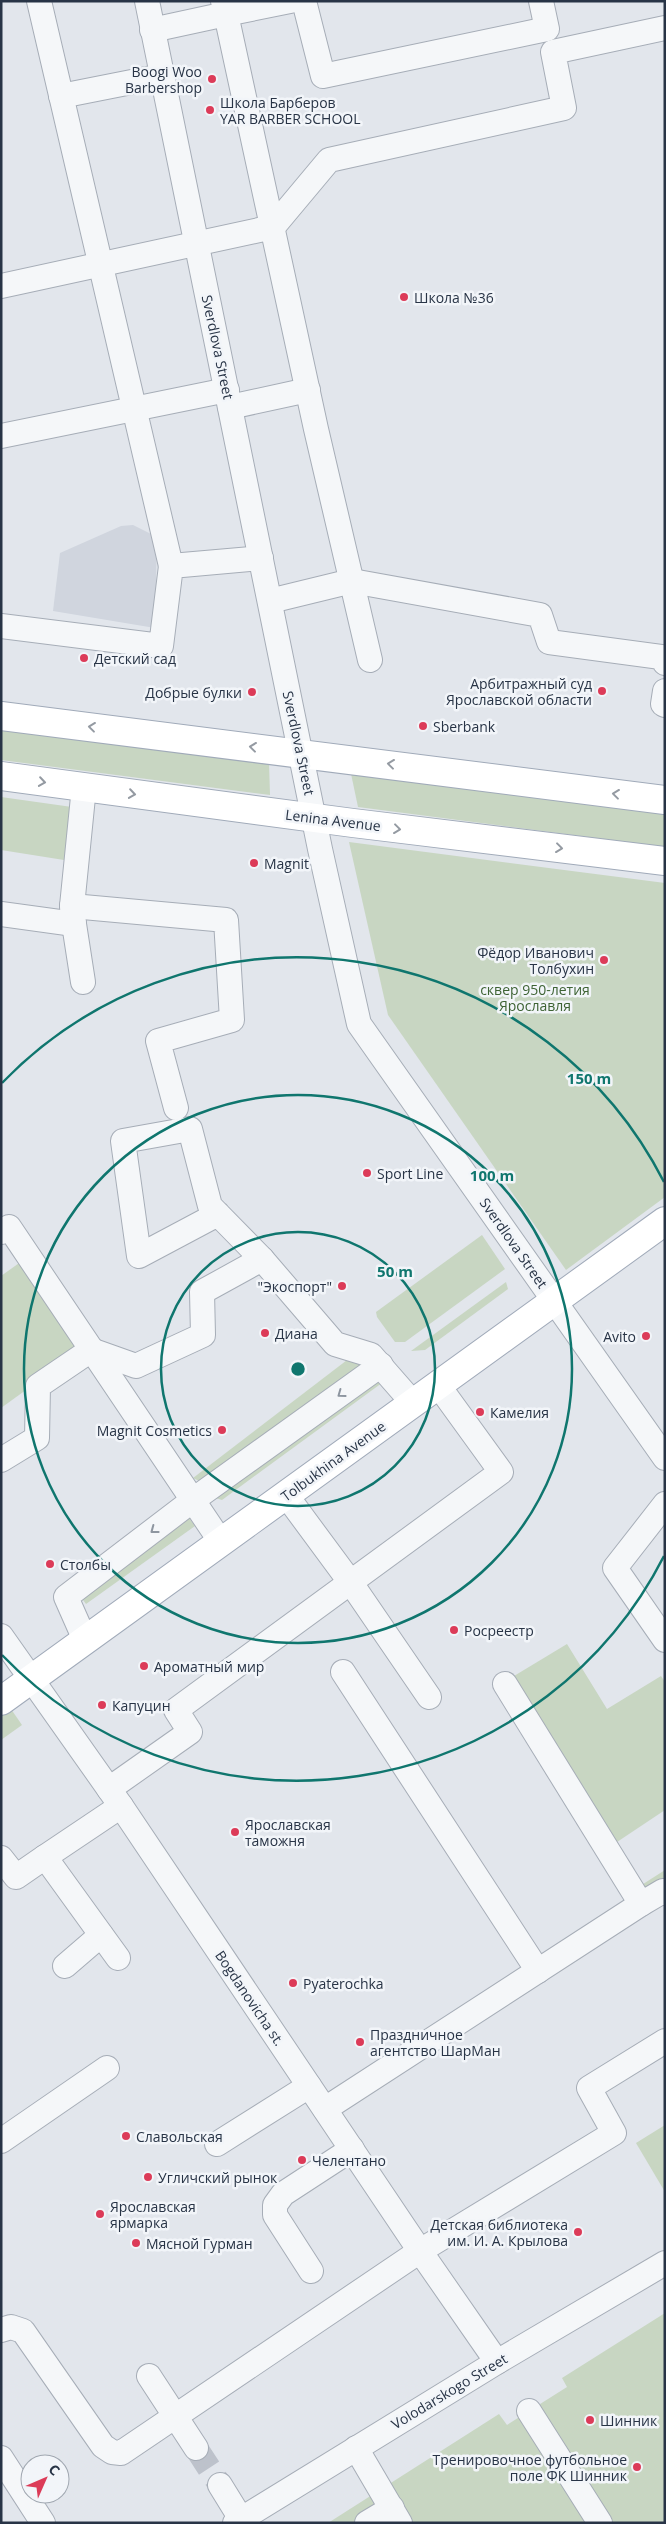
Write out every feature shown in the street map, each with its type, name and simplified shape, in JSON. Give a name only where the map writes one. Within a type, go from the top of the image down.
[{"type":"main road","points":[[1,716],[665,800]]},
{"type":"main road","name":"Lenina Avenue","points":[[1,776],[665,862]]},
{"type":"main road","name":"Tolbukhina Avenue","points":[[1,1701],[665,1221]]},
{"type":"street","points":[[1,626],[161,646],[171,566],[40,1]]},
{"type":"street","name":"Sverdlova Street","points":[[146,1],[314,818],[359,1024],[663,1452]]},
{"type":"street","points":[[152,30],[225,8],[290,1]]},
{"type":"street","points":[[304,1],[322,76],[547,29],[541,1]]},
{"type":"street","points":[[225,8],[308,390],[370,660]]},
{"type":"street","points":[[1,286],[273,227],[329,160],[564,108],[553,52],[665,28]]},
{"type":"street","points":[[61,96],[162,76]]},
{"type":"street","points":[[1,436],[135,409],[308,390]]},
{"type":"street","points":[[171,566],[261,558]]},
{"type":"street","points":[[270,601],[352,580],[540,615],[549,642],[661,657],[665,663]]},
{"type":"street","points":[[665,691],[662,704],[665,704]]},
{"type":"street","points":[[83,982],[73,915],[84,787]]},
{"type":"street","points":[[1,914],[226,920],[232,1020],[158,1041],[176,1108]]},
{"type":"street","points":[[218,1214],[139,1256],[123,1141],[190,1130],[210,1206],[218,1214],[262,1259],[335,1344],[371,1354],[413,1403]]},
{"type":"street","points":[[1,1232],[9,1227],[221,1542]]},
{"type":"street","points":[[91,1350],[136,1366],[203,1335],[202,1292],[262,1259]]},
{"type":"street","points":[[1,1460],[37,1438],[38,1386],[91,1350]]},
{"type":"street","points":[[85,1640],[66,1598],[193,1500],[380,1366]]},
{"type":"street","points":[[1,1858],[16,1877],[45,1856],[116,1798],[190,1732],[176,1710],[331,1595],[351,1584],[379,1560],[501,1472],[438,1384]]},
{"type":"street","points":[[286,1495],[351,1584],[429,1697]]},
{"type":"street","points":[[665,1504],[615,1568],[665,1640]]},
{"type":"street","name":"Bogdanovicha st.","points":[[1,1636],[33,1678],[116,1798],[420,2251],[497,2362]]},
{"type":"street","points":[[343,1672],[538,1971]]},
{"type":"street","points":[[505,1684],[641,1904]]},
{"type":"street","points":[[45,1856],[118,1958]]},
{"type":"street","points":[[325,2109],[641,1904],[663,1891],[665,1893]]},
{"type":"street","points":[[65,1966],[101,1935]]},
{"type":"street","points":[[1,2330],[10,2327],[23,2331],[108,2450],[121,2452],[420,2251],[614,2133],[589,2088],[665,2042]]},
{"type":"street","points":[[1,2141],[107,2068]]},
{"type":"street","points":[[217,2144],[309,2086]]},
{"type":"street","points":[[311,2271],[275,2215],[275,2205],[283,2194],[352,2149]]},
{"type":"street","name":"Volodarskogo Street","points":[[238,2521],[497,2362],[665,2263]]},
{"type":"street","points":[[149,2376],[196,2448]]},
{"type":"street","points":[[529,2411],[600,2523]]},
{"type":"street","points":[[356,2448],[396,2515],[367,2523]]},
{"type":"street","points":[[1,2458],[43,2523]]},
{"type":"street","points":[[220,2485],[238,2521]]},
{"type":"shaded area","points":[[133,525],[157,537],[155,628],[53,611],[60,553],[121,526]]},
{"type":"green space","points":[[1,730],[269,763],[270,795],[1,760]]},
{"type":"green space","points":[[350,769],[665,812],[665,847],[358,807]]},
{"type":"green space","points":[[1,797],[72,807],[64,860],[1,850]]},
{"type":"green space","name":"сквер 950-летия Ярославля","points":[[349,842],[665,883],[665,1197],[566,1270],[388,1015]]},
{"type":"green space","points":[[482,1235],[505,1269],[405,1342],[395,1342],[377,1317],[376,1312]]},
{"type":"green space","points":[[22,1261],[84,1348],[1,1408],[1,1276]]},
{"type":"green space","points":[[506,1282],[508,1289],[425,1350],[411,1351]]},
{"type":"green space","points":[[351,1357],[369,1363],[209,1486],[193,1478]]},
{"type":"green space","points":[[380,1371],[386,1380],[222,1500],[209,1496]]},
{"type":"green space","points":[[189,1518],[195,1526],[86,1604],[80,1596]]},
{"type":"green space","points":[[567,1644],[607,1709],[661,1676],[665,1682],[665,1810],[617,1842],[514,1676]]},
{"type":"green space","points":[[11,1709],[22,1725],[1,1740],[1,1716]]},
{"type":"green space","points":[[665,1870],[665,1884],[645,1895],[640,1886]]},
{"type":"green space","points":[[665,2125],[665,2192],[636,2143]]},
{"type":"green space","name":"Шинник","points":[[665,2313],[665,2523],[328,2523],[499,2414],[507,2425],[567,2387],[562,2378]]},
{"type":"tunnel","points":[[196,2448],[220,2485]]},
{"type":"place","name":"Boogi Woo Barbershop","points":[[212,79]]},
{"type":"place","name":"Школа Барберов YAR BARBER SCHOOL","points":[[210,110]]},
{"type":"place","name":"Школа №36","points":[[404,297]]},
{"type":"place","name":"Детский сад","points":[[84,658]]},
{"type":"place","name":"Арбитражный суд Ярославской области","points":[[602,691]]},
{"type":"place","name":"Добрые булки","points":[[252,692]]},
{"type":"place","name":"Sberbank","points":[[423,726]]},
{"type":"place","name":"Magnit","points":[[254,863]]},
{"type":"place","name":"Фёдор Иванович Толбухин","points":[[604,960]]},
{"type":"place","name":"Sport Line","points":[[367,1173]]},
{"type":"place","name":"\"Экоспорт\"","points":[[342,1286]]},
{"type":"place","name":"Диана","points":[[265,1333]]},
{"type":"place","name":"Avito","points":[[646,1336]]},
{"type":"place","name":"Камелия","points":[[480,1412]]},
{"type":"place","name":"Magnit Cosmetics","points":[[222,1430]]},
{"type":"place","name":"Столбы","points":[[50,1564]]},
{"type":"place","name":"Росреестр","points":[[454,1630]]},
{"type":"place","name":"Ароматный мир","points":[[144,1666]]},
{"type":"place","name":"Капуцин","points":[[102,1705]]},
{"type":"place","name":"Ярославская таможня","points":[[235,1832]]},
{"type":"place","name":"Pyaterochka","points":[[293,1983]]},
{"type":"place","name":"Праздничное агентство ШарМан","points":[[360,2042]]},
{"type":"place","name":"Славольская","points":[[126,2136]]},
{"type":"place","name":"Челентано","points":[[302,2160]]},
{"type":"place","name":"Угличский рынок","points":[[148,2177]]},
{"type":"place","name":"Ярославская ярмарка","points":[[100,2214]]},
{"type":"place","name":"Детская библиотека им. И. А. Крылова","points":[[578,2232]]},
{"type":"place","name":"Мясной Гурман","points":[[136,2243]]},
{"type":"place","name":"Шинник","points":[[590,2420]]},
{"type":"place","name":"Тренировочное футбольное поле ФК Шинник","points":[[637,2467]]}]
